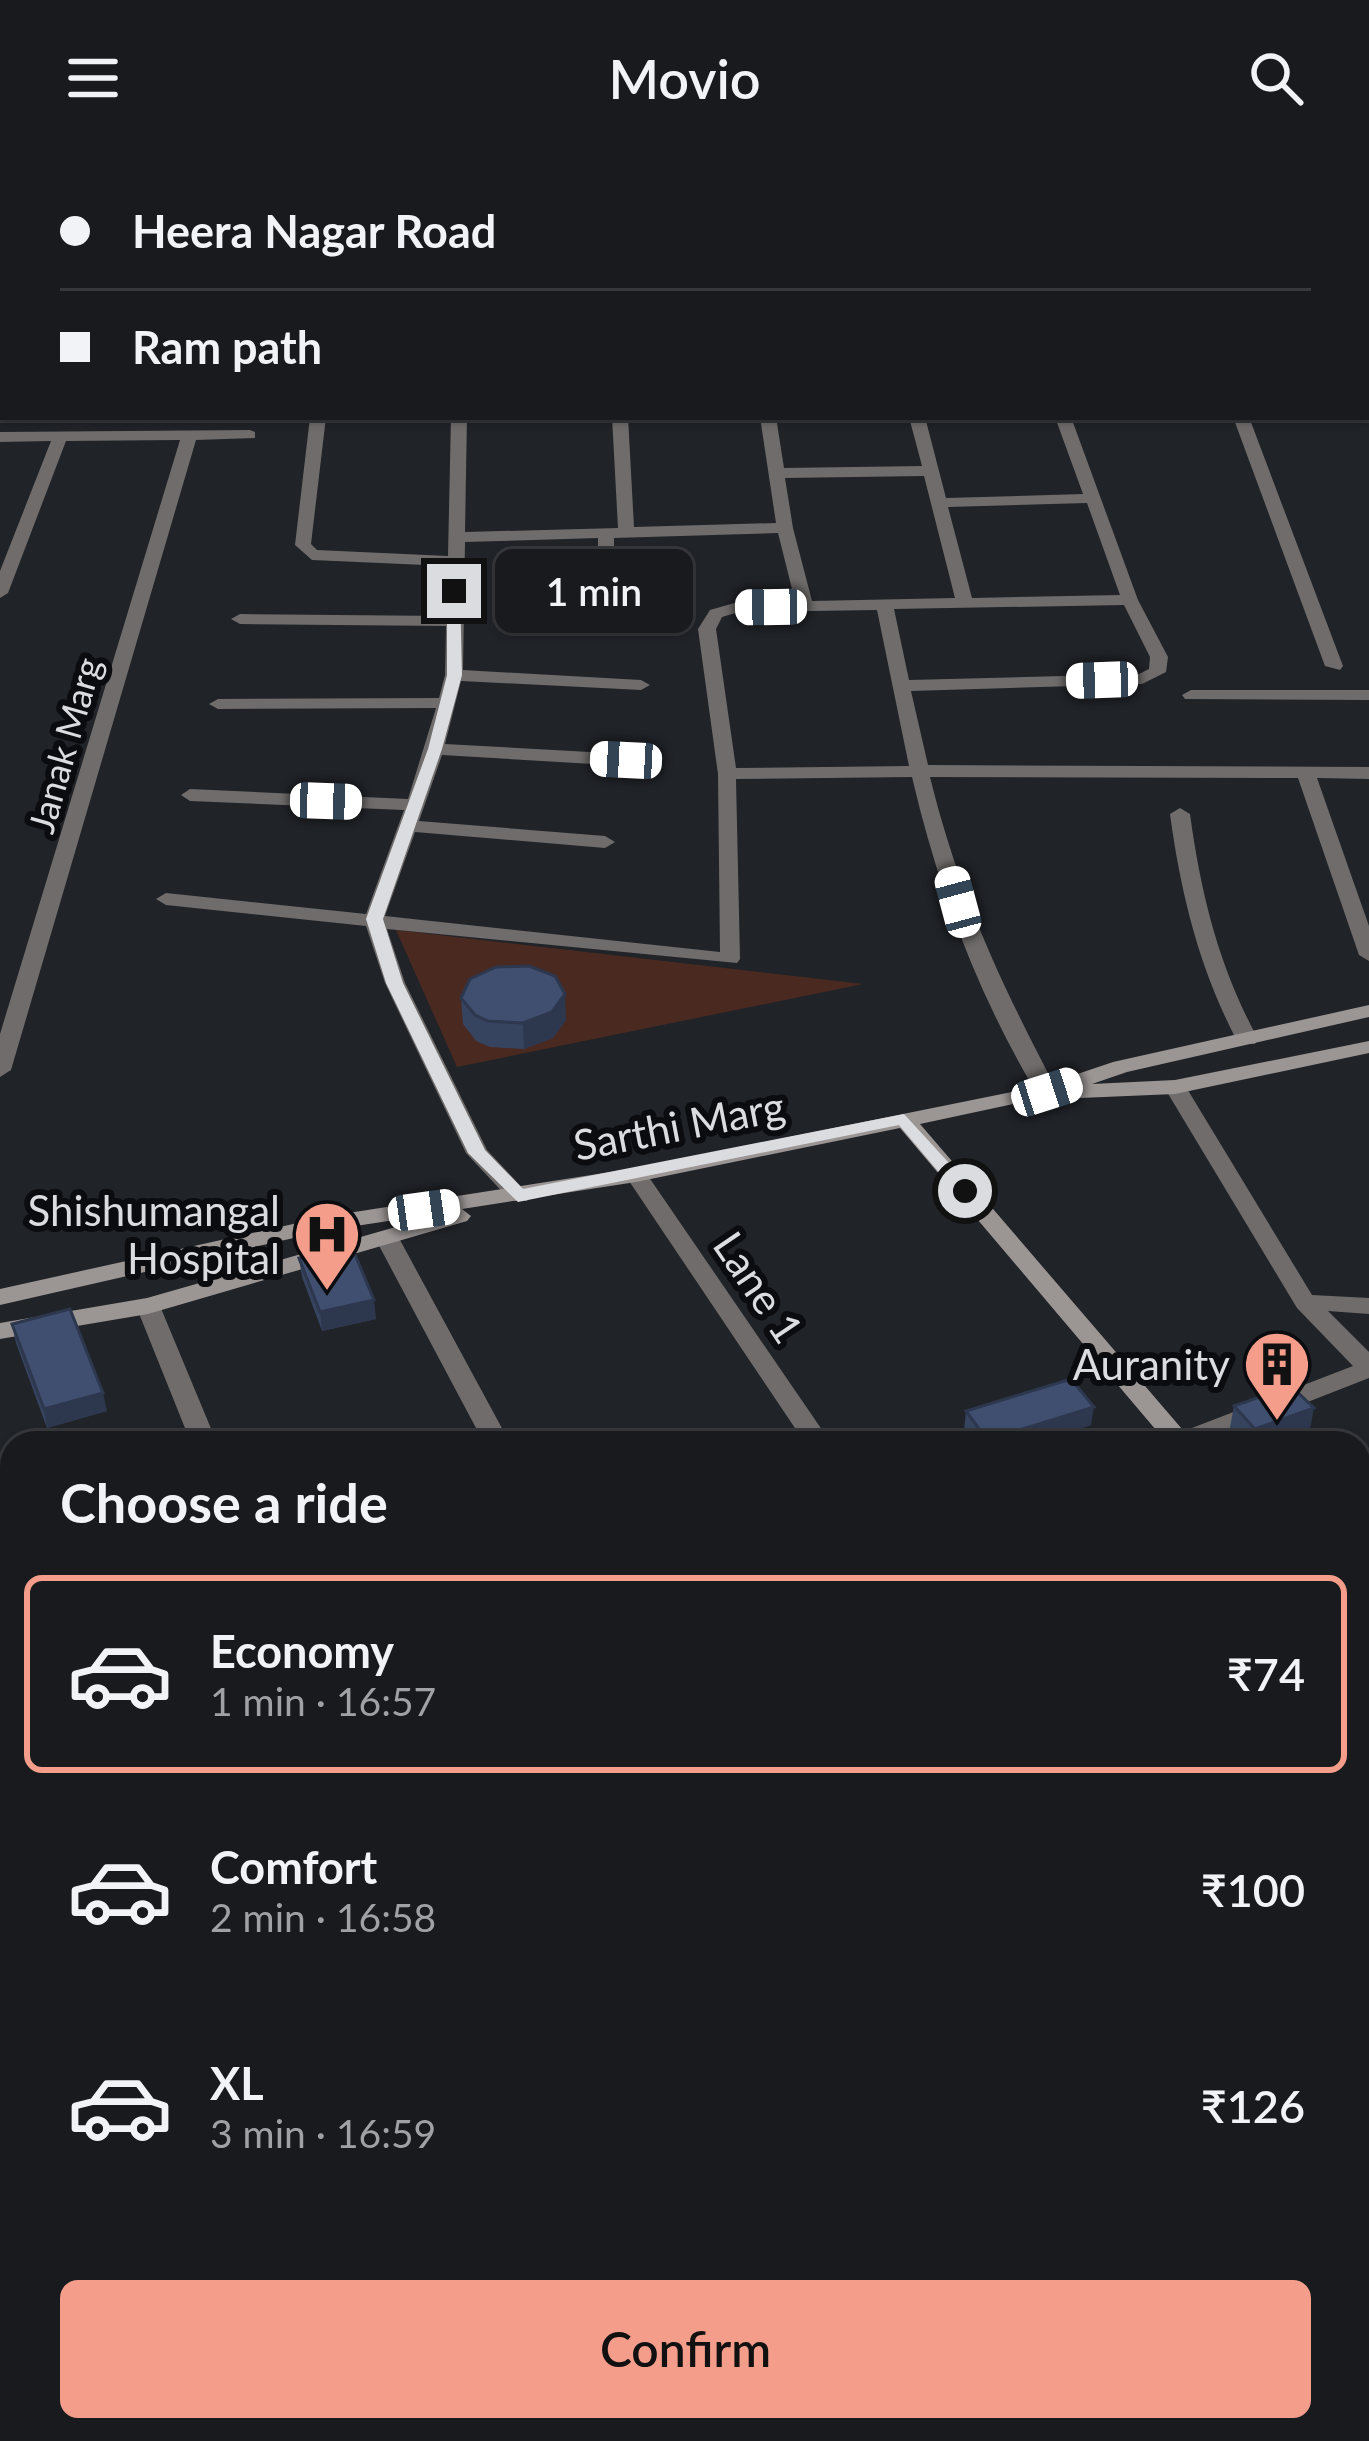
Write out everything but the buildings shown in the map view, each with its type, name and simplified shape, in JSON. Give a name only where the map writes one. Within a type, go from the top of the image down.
[{"type":"street","points":[[318,420],[304,545],[312,555],[454,561]]},
{"type":"street","points":[[0,1331],[148,1306],[388,1240],[518,1196],[477,1153],[395,983],[374,919],[435,749],[454,675],[459,420]]},
{"type":"street","points":[[606,631],[616,534],[620,420]]},
{"type":"street","points":[[768,420],[785,528],[805,606]]},
{"type":"street","points":[[918,420],[965,605]]},
{"type":"street","points":[[901,686],[1142,679],[1156,672],[1160,657],[1130,600],[1064,420]]},
{"type":"street","points":[[1242,420],[1334,666]]},
{"type":"street","points":[[0,436],[250,435]]},
{"type":"street","points":[[0,593],[61,436]]},
{"type":"street","name":"Janak Marg","points":[[0,1070],[189,437]]},
{"type":"street","points":[[777,473],[931,471]]},
{"type":"street","points":[[939,503],[1092,498]]},
{"type":"street","points":[[454,537],[785,528]]},
{"type":"street","points":[[166,899],[730,959],[728,774],[707,629],[716,614],[738,607],[1130,600]]},
{"type":"street","points":[[885,606],[922,770],[975,946],[1047,1092],[1175,1087],[1369,1047]]},
{"type":"street","points":[[240,619],[454,621]]},
{"type":"street","points":[[454,675],[640,686]]},
{"type":"street","points":[[1191,695],[1369,695]]},
{"type":"street","points":[[218,704],[446,703]]},
{"type":"street","points":[[435,749],[626,760]]},
{"type":"street","points":[[728,774],[922,770],[1369,773]]},
{"type":"street","points":[[1307,776],[1369,955]]},
{"type":"street","points":[[190,796],[412,815],[605,842]]},
{"type":"street","points":[[1180,814],[1192,904],[1215,982],[1247,1039]]},
{"type":"street","name":"Sarthi Marg","points":[[0,1297],[329,1223],[636,1175],[1047,1092],[1121,1067],[1369,1011]]},
{"type":"street","points":[[1175,1087],[1305,1302],[1369,1368],[1208,1431]]},
{"type":"street","points":[[904,1119],[1171,1431]]},
{"type":"street","name":"Lane 1","points":[[636,1175],[810,1431]]},
{"type":"street","points":[[388,1240],[490,1431]]},
{"type":"street","points":[[130,1269],[199,1431]]},
{"type":"street","points":[[1305,1302],[1369,1306]]},
{"type":"shaded area","points":[[396,930],[863,984],[457,1067]]},
{"type":"place","name":"Shishumangal Hospital","points":[[327,1293]]},
{"type":"place","name":"Auranity","points":[[1277,1423]]},
{"type":"route","points":[[454,591],[454,675],[435,749],[374,919],[395,983],[477,1153],[518,1196],[904,1119],[965,1191]]}]
